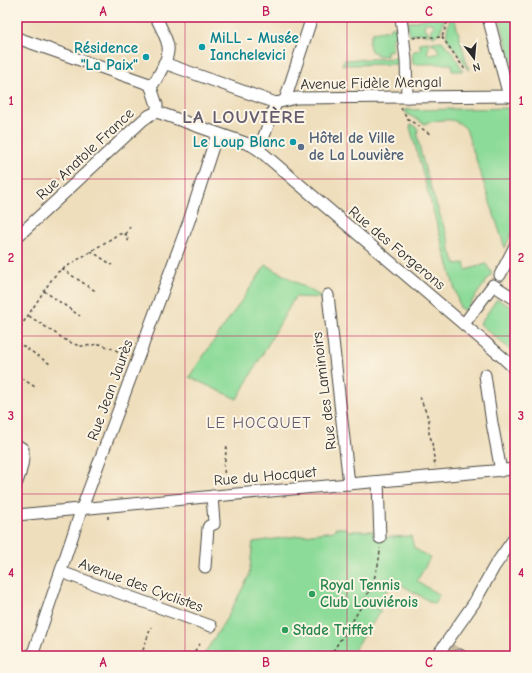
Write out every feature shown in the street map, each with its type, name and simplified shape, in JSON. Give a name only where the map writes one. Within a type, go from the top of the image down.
[{"type":"street","points":[[151,87],[159,76],[168,46],[156,17]]},
{"type":"street","points":[[259,150],[280,101],[312,17]]},
{"type":"street","points":[[401,17],[404,41],[403,97]]},
{"type":"street","points":[[488,17],[512,96]]},
{"type":"street","points":[[17,38],[148,84],[151,87],[158,105],[157,112]]},
{"type":"street","points":[[165,59],[280,101]]},
{"type":"street","name":"Avenue Fidèle Mengal","points":[[280,101],[296,98],[512,96]]},
{"type":"street","name":"Rue des Forgerons","points":[[157,112],[251,145],[259,150],[515,369]]},
{"type":"street","name":"Rue Anatole France","points":[[17,237],[143,120],[157,112]]},
{"type":"street","name":"Rue Jean Jaurès","points":[[32,656],[82,508],[189,221],[217,134]]},
{"type":"street","points":[[500,275],[515,246]]},
{"type":"street","points":[[464,324],[493,285],[515,299]]},
{"type":"street","name":"Rue des Laminoirs","points":[[328,295],[349,484]]},
{"type":"street","points":[[485,375],[501,471]]},
{"type":"street","points":[[17,445],[23,449],[21,472],[17,482]]},
{"type":"street","name":"Rue du Hocquet","points":[[17,515],[515,469]]},
{"type":"street","points":[[378,482],[380,538]]},
{"type":"street","points":[[205,567],[208,528],[214,524],[212,496]]},
{"type":"street","points":[[437,656],[447,647],[494,567],[515,537]]},
{"type":"street","name":"Avenue des Cyclistes","points":[[60,572],[211,626]]},
{"type":"path","points":[[442,37],[449,17]]},
{"type":"path","points":[[404,41],[420,36],[431,38],[442,37]]},
{"type":"path","points":[[442,37],[466,71]]},
{"type":"path","points":[[403,97],[402,110],[408,118],[430,134]]},
{"type":"path","points":[[128,244],[128,237],[126,234],[131,225]]},
{"type":"path","points":[[17,332],[52,278],[62,269],[117,234],[126,234]]},
{"type":"path","points":[[91,251],[112,265]]},
{"type":"path","points":[[62,269],[97,292]]},
{"type":"path","points":[[44,291],[80,316]]},
{"type":"path","points":[[28,315],[67,341],[79,346],[100,344],[138,358]]},
{"type":"path","points":[[17,342],[50,364]]},
{"type":"path","points":[[17,375],[34,387]]},
{"type":"path","points":[[420,397],[429,420],[429,433],[432,442],[437,477]]},
{"type":"path","points":[[226,495],[224,466],[227,445]]},
{"type":"path","points":[[330,656],[370,592],[375,578],[380,550],[380,538]]},
{"type":"path","points":[[141,656],[151,627]]},
{"type":"path","points":[[192,656],[200,644]]},
{"type":"green space","points":[[433,17],[445,17],[440,33],[434,36],[430,35],[431,29],[434,26],[432,23],[425,23],[424,27],[425,30],[428,31],[428,35],[418,33],[410,36],[407,23]]},
{"type":"green space","points":[[451,17],[454,17],[469,71],[448,39],[447,30]]},
{"type":"green space","points":[[499,17],[515,17],[515,74]]},
{"type":"green space","points":[[396,26],[397,36],[392,37],[392,50],[387,51],[387,56],[376,55],[376,53],[371,51],[369,42],[372,33],[390,30],[390,27]]},
{"type":"green space","points":[[442,41],[453,53],[463,71],[452,71],[452,64],[413,64],[412,52],[421,49],[419,43],[429,42],[427,53],[430,55],[437,54],[439,52],[437,47],[432,44],[432,42]]},
{"type":"green space","points":[[400,58],[401,64],[342,65],[344,60]]},
{"type":"green space","points":[[515,108],[515,226],[505,248],[466,129],[457,122],[448,120],[428,122],[425,124],[407,114],[405,110]]},
{"type":"green space","points":[[412,124],[418,129],[424,165],[449,241],[450,251],[456,264],[464,263],[466,270],[486,264],[492,273],[465,311],[460,308],[410,127]]},
{"type":"green space","points":[[266,265],[324,298],[295,297],[237,399],[189,377]]},
{"type":"green space","points":[[497,299],[515,309],[515,349],[512,351],[480,324]]},
{"type":"green space","name":"Royal Tennis Club Louviérois","points":[[335,528],[346,528],[349,531],[373,531],[374,538],[411,536],[414,548],[430,558],[417,581],[439,595],[434,604],[393,580],[376,608],[381,611],[350,656],[203,656],[228,616],[249,576],[253,542],[334,531]]},
{"type":"tunnel","points":[[450,649],[460,655]]},
{"type":"place","name":"MiLL - Musée Ianchelevici","points":[[202,47]]},
{"type":"place","name":"Résidence \"La Paix\"","points":[[146,57]]},
{"type":"place","name":"Le Loup Blanc","points":[[293,142]]},
{"type":"place","name":"Hôtel de Ville de La Louvière","points":[[301,147]]},
{"type":"place","name":"Royal Tennis Club Louviérois","points":[[312,594]]},
{"type":"place","name":"Stade Triffet","points":[[285,630]]},
{"type":"district","name":"LA LOUVIÈRE","points":[[244,116]]},
{"type":"district","name":"LE HOCQUET","points":[[259,422]]}]
